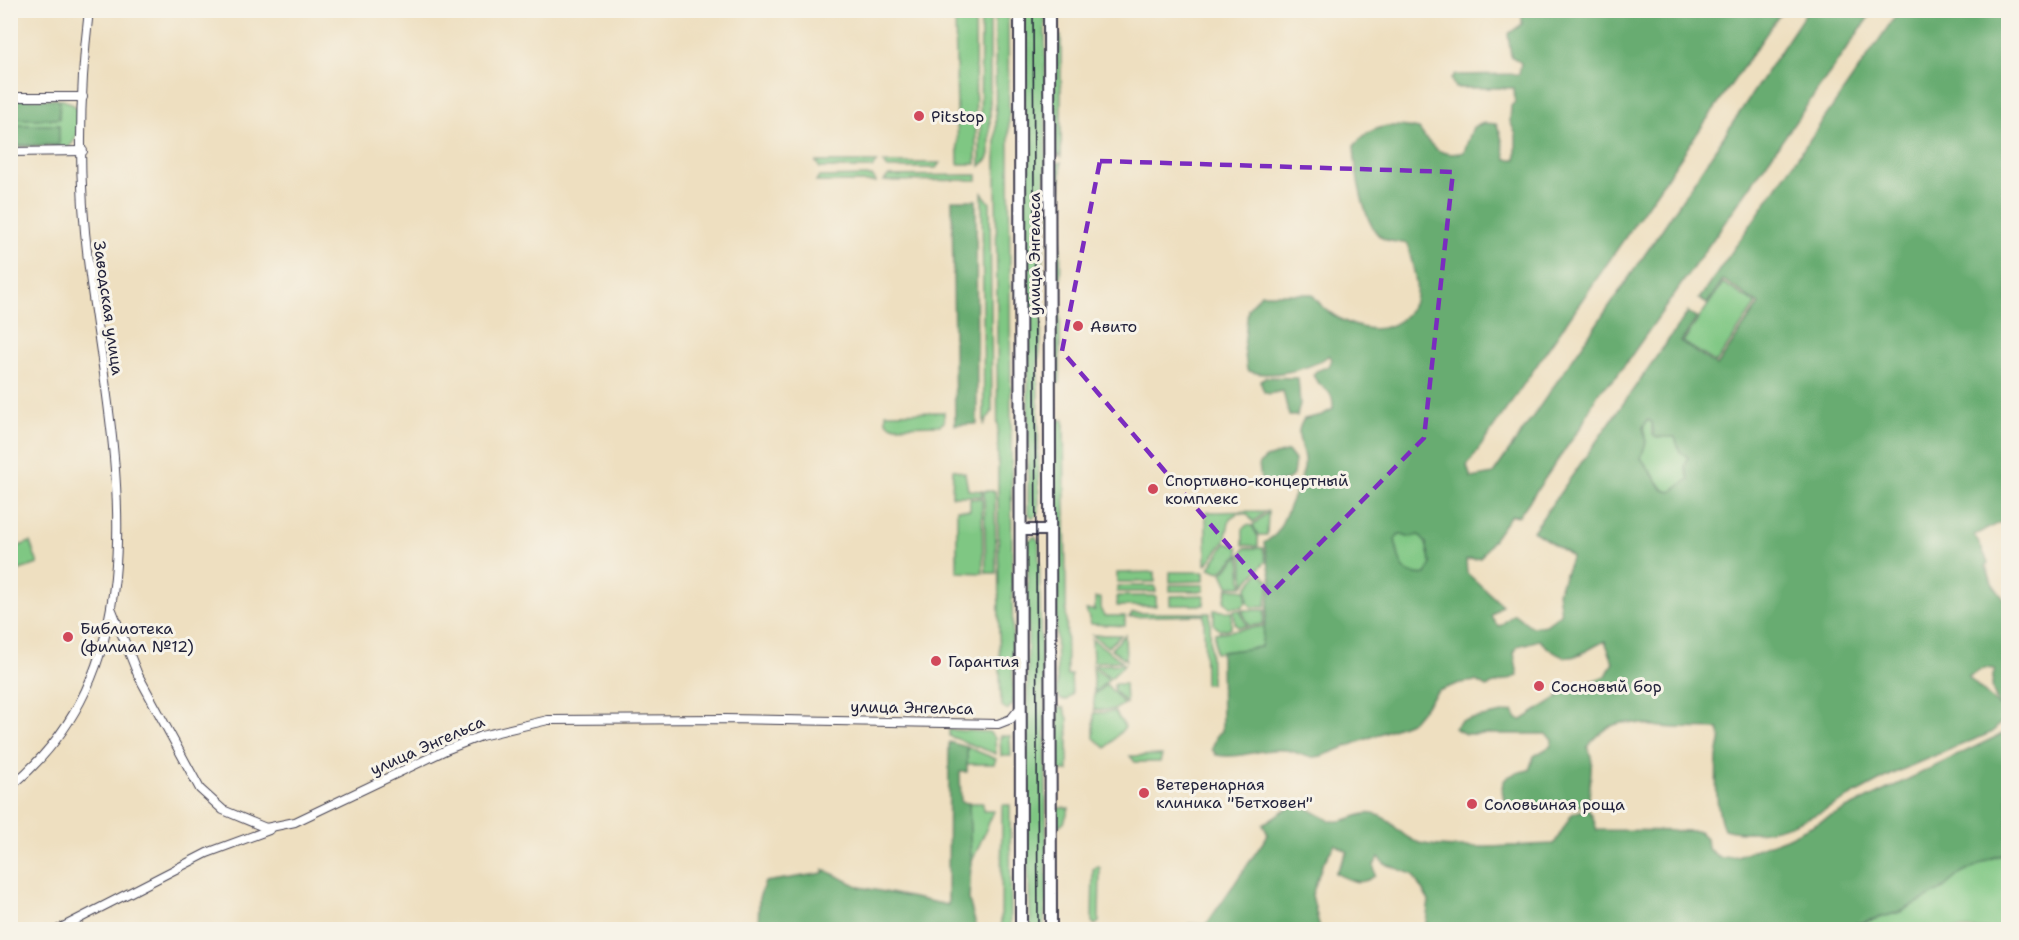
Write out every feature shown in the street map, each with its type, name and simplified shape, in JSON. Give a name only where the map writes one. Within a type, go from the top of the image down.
[{"type":"main road","name":"улица Энгельса","points":[[1020,10],[1021,930]]},
{"type":"main road","name":"улица Энгельса","points":[[1049,10],[1051,930]]},
{"type":"main road","points":[[1021,530],[1050,530]]},
{"type":"street","name":"Заводская улица","points":[[10,787],[54,743],[78,709],[102,650],[112,610],[117,551],[115,468],[88,267],[82,151],[83,98],[90,10]]},
{"type":"street","points":[[10,98],[83,98]]},
{"type":"street","points":[[10,152],[82,151]]},
{"type":"street","name":"Заводская улица","points":[[112,610],[143,684],[200,789],[215,804],[239,818],[261,827],[274,828]]},
{"type":"street","name":"улица Энгельса","points":[[57,930],[207,854],[295,822],[448,748],[481,735],[530,722],[588,718],[698,718],[998,724],[1011,719],[1021,707]]},
{"type":"highlighted area","points":[[1100,161],[1453,172],[1424,438],[1270,594],[1062,351]]},
{"type":"green space","points":[[981,10],[990,19],[990,154],[980,166]]},
{"type":"green space","points":[[995,11],[1008,11],[1013,704],[1007,710],[1001,705],[999,632]]},
{"type":"green space","points":[[1023,11],[1045,11],[1046,157],[1041,343],[1038,366],[1039,512],[1033,518],[1028,513]]},
{"type":"green space","points":[[1522,11],[1782,11],[1467,466],[1471,478],[1493,474],[1659,234],[1807,11],[1873,11],[1617,376],[1598,393],[1582,425],[1519,516],[1511,515],[1480,558],[1466,560],[1467,573],[1502,605],[1491,616],[1497,625],[1500,626],[1514,614],[1532,627],[1546,625],[1561,614],[1558,592],[1572,556],[1533,531],[1688,312],[1697,318],[1681,342],[1717,366],[1759,304],[1723,280],[1707,304],[1699,299],[1899,11],[2008,11],[2008,519],[1975,535],[1988,562],[1986,566],[1992,583],[2008,605],[2008,712],[2002,710],[2003,720],[1993,732],[1879,781],[1805,820],[1765,831],[1744,832],[1724,829],[1721,821],[1716,784],[1719,729],[1669,728],[1621,723],[1606,729],[1587,747],[1592,756],[1589,799],[1578,807],[1507,807],[1502,791],[1504,781],[1513,774],[1529,770],[1534,756],[1551,746],[1552,739],[1546,734],[1465,734],[1454,728],[1461,721],[1513,711],[1517,719],[1522,720],[1558,697],[1561,692],[1606,676],[1613,662],[1605,641],[1578,655],[1564,657],[1549,649],[1539,640],[1518,646],[1514,653],[1518,676],[1486,687],[1476,681],[1460,683],[1438,691],[1413,721],[1322,756],[1310,757],[1286,750],[1268,750],[1225,756],[1216,755],[1212,749],[1217,735],[1222,731],[1221,652],[1261,647],[1272,581],[1264,543],[1278,530],[1303,473],[1300,425],[1304,419],[1322,415],[1333,409],[1329,392],[1313,375],[1316,371],[1329,366],[1332,359],[1329,355],[1312,365],[1290,372],[1266,374],[1247,370],[1244,347],[1248,309],[1261,294],[1312,294],[1335,316],[1364,328],[1379,328],[1394,324],[1406,315],[1416,294],[1416,280],[1408,244],[1384,239],[1371,223],[1362,197],[1354,146],[1375,129],[1400,126],[1419,129],[1438,150],[1456,154],[1464,152],[1473,127],[1484,123],[1496,124],[1506,159],[1516,159],[1516,135],[1510,121],[1511,106],[1515,102],[1514,88],[1455,88],[1451,79],[1455,75],[1519,74],[1521,63],[1511,56],[1508,34],[1522,24]],"holes":[[[1648,420],[1652,422],[1654,437],[1675,437],[1680,452],[1688,457],[1685,467],[1689,479],[1671,492],[1663,490],[1641,458],[1646,442],[1643,427]],[[1399,534],[1408,537],[1419,535],[1426,543],[1431,564],[1426,574],[1418,575],[1406,570],[1400,560],[1395,539]],[[1984,668],[1995,669],[1992,680],[1993,689],[2000,707],[1968,677]]]},
{"type":"green space","points":[[955,14],[975,15],[976,164],[958,164]]},
{"type":"green space","points":[[1061,36],[1061,157],[1051,151],[1052,37]]},
{"type":"green space","points":[[10,99],[59,99],[59,119],[11,119]]},
{"type":"green space","points":[[60,99],[71,103],[78,109],[77,134],[69,147],[11,147],[11,145],[59,145],[59,125],[11,125],[11,119],[59,119]]},
{"type":"green space","points":[[11,125],[59,125],[59,145],[11,145]]},
{"type":"green space","points":[[816,162],[877,162],[872,168],[820,168]]},
{"type":"green space","points":[[1061,162],[1060,383],[1052,383],[1051,165]]},
{"type":"green space","points":[[883,163],[940,163],[936,168],[888,168]]},
{"type":"green space","points":[[977,175],[977,180],[884,181],[888,176]]},
{"type":"green space","points":[[872,176],[876,182],[816,182],[819,177]]},
{"type":"green space","points":[[982,193],[990,203],[992,412],[984,424]]},
{"type":"green space","points":[[952,200],[976,200],[977,424],[955,425]]},
{"type":"green space","points":[[1723,283],[1756,304],[1716,363],[1683,342]]},
{"type":"green space","points":[[1265,377],[1298,378],[1300,404],[1297,416],[1289,416],[1283,391],[1269,394],[1264,392],[1260,381]]},
{"type":"green space","points":[[944,412],[944,422],[940,425],[892,426],[886,421],[886,413]]},
{"type":"green space","points":[[1058,420],[1064,420],[1067,675],[1071,675],[1072,694],[1067,700],[1061,700],[1057,693],[1054,425]]},
{"type":"green space","points":[[1648,420],[1652,422],[1652,434],[1675,437],[1680,452],[1688,457],[1685,467],[1689,479],[1671,492],[1664,490],[1641,458],[1646,442],[1643,427]]},
{"type":"green space","points":[[1288,451],[1295,460],[1293,475],[1288,480],[1266,485],[1261,481],[1259,464],[1266,458]]},
{"type":"green space","points":[[953,469],[965,473],[968,490],[982,491],[982,496],[952,496]]},
{"type":"green space","points":[[984,491],[995,491],[996,573],[986,573]]},
{"type":"green space","points":[[982,498],[983,573],[957,572],[957,509],[970,510],[970,499]]},
{"type":"green space","points":[[1266,511],[1253,522],[1247,514],[1238,513],[1230,518],[1225,541],[1206,565],[1206,512]]},
{"type":"green space","points":[[1268,512],[1267,535],[1258,535],[1253,525]]},
{"type":"green space","points":[[1247,525],[1252,526],[1258,537],[1258,546],[1243,545],[1243,529]]},
{"type":"green space","points":[[1398,534],[1408,537],[1419,535],[1426,543],[1431,564],[1426,574],[1410,573],[1402,566],[1395,539]]},
{"type":"green space","points":[[1035,536],[1039,542],[1041,663],[1045,679],[1047,898],[1043,930],[1031,929],[1027,845],[1028,541]]},
{"type":"green space","points":[[30,542],[38,564],[11,573],[11,549]]},
{"type":"green space","points":[[1226,543],[1238,547],[1239,554],[1220,572],[1209,568]]},
{"type":"green space","points":[[1245,548],[1263,548],[1266,561],[1244,585],[1242,553]]},
{"type":"green space","points":[[1240,555],[1242,586],[1228,586],[1222,573]]},
{"type":"green space","points":[[1155,572],[1155,582],[1117,582],[1117,573]]},
{"type":"green space","points":[[1170,572],[1204,572],[1204,581],[1170,582]]},
{"type":"green space","points":[[1260,572],[1270,582],[1265,607],[1252,607],[1248,603],[1247,587]]},
{"type":"green space","points":[[1170,585],[1204,585],[1204,591],[1170,591]]},
{"type":"green space","points":[[1117,586],[1155,586],[1156,592],[1117,592]]},
{"type":"green space","points":[[1228,588],[1246,590],[1246,603],[1242,607],[1230,607],[1224,601]]},
{"type":"green space","points":[[1204,595],[1204,605],[1170,605],[1170,596]]},
{"type":"green space","points":[[1117,596],[1156,596],[1156,606],[1117,606]]},
{"type":"green space","points":[[1095,598],[1101,598],[1101,611],[1105,616],[1125,616],[1125,626],[1091,624],[1086,610],[1095,610]]},
{"type":"green space","points":[[1214,610],[1232,612],[1231,628],[1220,630],[1214,625]]},
{"type":"green space","points":[[1234,610],[1240,610],[1247,626],[1238,627],[1235,623]]},
{"type":"green space","points":[[1242,610],[1265,610],[1263,624],[1249,626]]},
{"type":"green space","points":[[1133,613],[1210,613],[1211,684],[1205,684],[1204,615],[1129,617]]},
{"type":"green space","points":[[1265,626],[1261,647],[1215,653],[1215,633]]},
{"type":"green space","points":[[1092,635],[1121,635],[1108,647]]},
{"type":"green space","points":[[1125,635],[1126,660],[1111,649]]},
{"type":"green space","points":[[1092,639],[1122,661],[1093,662]]},
{"type":"green space","points":[[1125,664],[1111,678],[1093,665]]},
{"type":"green space","points":[[1093,668],[1109,679],[1094,693]]},
{"type":"green space","points":[[1106,684],[1124,704],[1114,710],[1094,710],[1094,695]]},
{"type":"green space","points":[[1114,684],[1125,684],[1126,703],[1114,691]]},
{"type":"green space","points":[[1058,707],[1064,708],[1068,719],[1068,771],[1056,771]]},
{"type":"green space","points":[[1115,712],[1125,727],[1106,748],[1094,738],[1094,713]]},
{"type":"green space","points":[[949,730],[989,732],[995,738],[996,754],[949,736]]},
{"type":"green space","points":[[2008,731],[2008,853],[1989,859],[1957,876],[1940,891],[1900,912],[1837,929],[1425,929],[1429,901],[1412,874],[1385,864],[1379,857],[1374,865],[1375,876],[1360,882],[1350,880],[1335,873],[1348,852],[1335,844],[1322,865],[1312,895],[1320,929],[1182,929],[1189,924],[1206,925],[1268,835],[1263,824],[1286,809],[1300,805],[1334,821],[1363,814],[1374,814],[1386,819],[1413,840],[1449,847],[1554,844],[1572,814],[1587,808],[1597,830],[1699,831],[1706,838],[1707,848],[1720,858],[1737,856],[1786,838]]},
{"type":"green space","points":[[1000,736],[1010,736],[1011,756],[1001,756]]},
{"type":"green space","points":[[949,742],[967,747],[967,772],[960,772],[961,802],[969,803],[971,864],[969,900],[977,929],[758,929],[759,898],[765,882],[823,873],[823,869],[860,887],[948,905]]},
{"type":"green space","points":[[967,747],[996,759],[994,764],[967,764]]},
{"type":"green space","points":[[1162,755],[1160,762],[1135,762],[1130,756]]},
{"type":"green space","points":[[969,803],[983,803],[983,811],[994,811],[971,864]]},
{"type":"green space","points":[[1002,805],[1010,805],[1011,929],[1002,929],[1001,924]]},
{"type":"green space","points":[[1056,808],[1069,808],[1064,823],[1056,827]]},
{"type":"green space","points":[[2008,853],[2008,929],[1837,930],[1900,912],[1940,891],[1957,876],[1989,859]]},
{"type":"green space","points":[[1097,866],[1100,868],[1099,922],[1095,925],[1092,922],[1093,869]]},
{"type":"tram line","points":[[1033,10],[1038,930]]},
{"type":"place","name":"Pitstop","points":[[919,116]]},
{"type":"place","name":"Авито","points":[[1078,326]]},
{"type":"place","name":"Спортивно-концертный комплекс","points":[[1153,489]]},
{"type":"place","name":"Библиотека (филиал №12)","points":[[68,637]]},
{"type":"place","name":"Гарантия","points":[[936,661]]},
{"type":"place","name":"Сосновый бор","points":[[1539,686]]},
{"type":"place","name":"Ветеренарная клиника \"Бетховен\"","points":[[1144,793]]},
{"type":"place","name":"Соловьиная роща","points":[[1472,804]]}]
